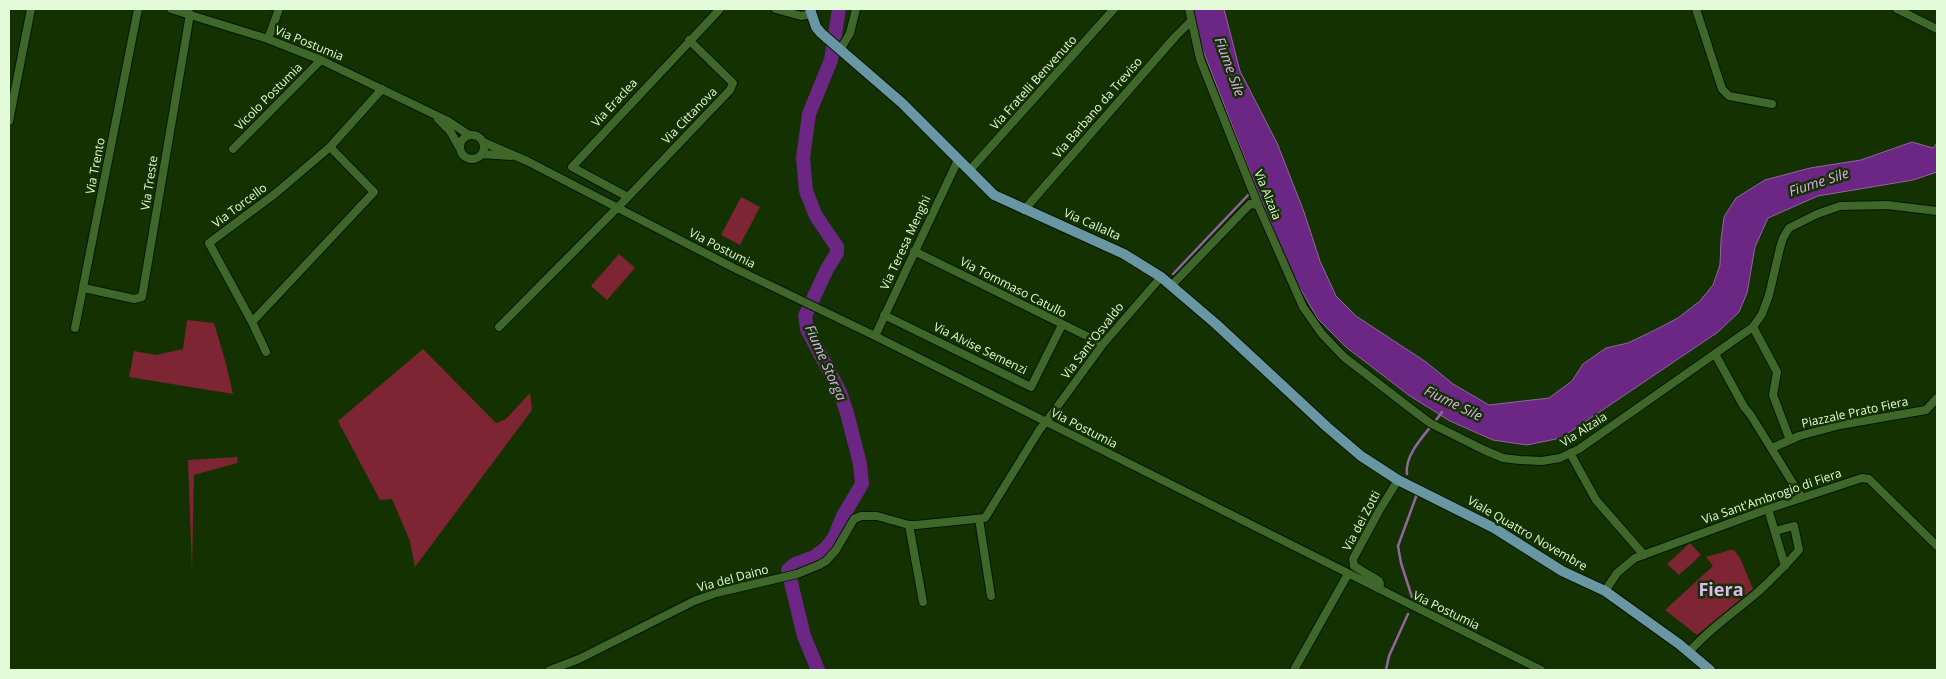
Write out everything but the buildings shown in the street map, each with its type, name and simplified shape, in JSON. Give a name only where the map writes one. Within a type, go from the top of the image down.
[{"type":"main road","name":"Via Callalta","points":[[811,11],[816,27],[902,103],[994,195],[1108,246],[1161,277],[1216,324],[1327,427],[1362,456],[1398,480]]},
{"type":"main road","name":"Viale Quattro Novembre","points":[[1398,480],[1478,519],[1562,571],[1605,591],[1689,652],[1710,670]]},
{"type":"street","points":[[9,121],[31,9]]},
{"type":"street","name":"Via Trento","points":[[75,328],[138,9]]},
{"type":"street","name":"Via Postumia","points":[[171,9],[268,39],[321,60],[382,89],[433,114],[469,135],[476,136],[483,142],[516,156],[618,207],[625,213],[875,336],[1541,670]]},
{"type":"street","points":[[268,39],[279,9]]},
{"type":"street","name":"Via Eraclea","points":[[628,197],[572,167],[720,9]]},
{"type":"street","name":"Via Callalta","points":[[776,9],[801,16],[811,11]]},
{"type":"street","points":[[839,49],[850,33],[856,9]]},
{"type":"street","name":"Via Fratelli Benvenuto","points":[[969,171],[1114,9]]},
{"type":"street","name":"Via Alzaia","points":[[1188,9],[1200,60],[1258,205],[1303,307],[1322,334],[1344,357],[1430,423],[1503,458],[1542,461],[1560,458],[1579,449],[1753,327],[1762,314],[1769,295],[1780,248],[1789,228],[1817,214],[1840,206],[1887,205],[1937,211]]},
{"type":"street","points":[[1696,9],[1722,90],[1730,96],[1772,104]]},
{"type":"street","points":[[1897,9],[1937,29]]},
{"type":"street","name":"Via Treste","points":[[84,288],[134,299],[142,297],[190,14]]},
{"type":"street","name":"Via Barbano da Treviso","points":[[1024,210],[1190,22]]},
{"type":"street","name":"Via Cittanova","points":[[618,207],[732,87],[733,83],[689,40]]},
{"type":"street","name":"Vicolo Postumia","points":[[233,149],[321,60]]},
{"type":"street","name":"Via Torcello","points":[[266,352],[209,243],[276,193],[330,147],[382,89]]},
{"type":"street","name":"Via Postumia","points":[[433,114],[450,131],[461,153],[466,158],[472,159],[482,154],[516,156]]},
{"type":"street","points":[[459,146],[462,139],[469,135]]},
{"type":"street","points":[[482,154],[483,142]]},
{"type":"street","points":[[252,322],[374,192],[330,147]]},
{"type":"street","name":"Via Teresa Menghi","points":[[875,336],[958,160]]},
{"type":"street","points":[[1171,286],[1250,204],[1258,205]]},
{"type":"street","points":[[499,327],[618,207]]},
{"type":"street","name":"Via Tommaso Catullo","points":[[914,251],[1103,344]]},
{"type":"street","name":"Via Sant'Osvaldo","points":[[1046,422],[1103,344],[1161,277]]},
{"type":"street","name":"Via Alvise Semenzi","points":[[884,315],[1031,387],[1062,325]]},
{"type":"street","points":[[1753,327],[1777,372],[1773,395],[1790,440]]},
{"type":"street","points":[[1715,354],[1744,407],[1772,448],[1802,498]]},
{"type":"street","name":"Piazzale Prato Fiera","points":[[1772,448],[1800,436],[1840,425],[1926,410],[1937,398]]},
{"type":"street","points":[[991,596],[985,515],[1046,422]]},
{"type":"street","points":[[1570,453],[1596,500],[1644,556]]},
{"type":"street","name":"Via Sant'Ambrogio di Fiera","points":[[1605,591],[1617,573],[1635,558],[1768,509],[1862,478],[1869,479],[1937,546]]},
{"type":"street","name":"Via dei Zotti","points":[[1378,589],[1379,581],[1354,566],[1353,559],[1398,480]]},
{"type":"street","points":[[1768,509],[1785,566]]},
{"type":"street","name":"Via del Daino","points":[[550,670],[579,659],[694,600],[716,592],[778,579],[809,570],[826,561],[836,550],[854,519],[861,516],[877,516],[909,525],[985,515]]},
{"type":"street","points":[[909,525],[923,602]]},
{"type":"street","points":[[1689,652],[1700,639],[1759,591],[1800,550],[1794,526],[1775,531]]},
{"type":"street","points":[[1294,670],[1348,574]]},
{"type":"street","points":[[1520,669],[1524,662]]},
{"type":"shaded area","points":[[741,197],[760,207],[740,245],[721,235]]},
{"type":"shaded area","points":[[619,254],[635,268],[607,300],[591,286]]},
{"type":"shaded area","points":[[187,320],[214,323],[233,394],[129,377],[134,351],[156,355],[183,349]]},
{"type":"shaded area","points":[[423,349],[496,423],[506,419],[530,393],[532,410],[415,567],[410,541],[392,499],[380,500],[338,421]]},
{"type":"shaded area","points":[[238,457],[237,463],[194,475],[192,571],[188,460]]},
{"type":"shaded area","points":[[1690,543],[1701,555],[1679,575],[1667,564]]},
{"type":"shaded area","points":[[1734,550],[1740,558],[1753,589],[1697,635],[1665,610],[1713,566],[1706,557]]},
{"type":"water","name":"Fiume Sile","points":[[1193,9],[1224,9],[1240,71],[1277,143],[1304,212],[1320,261],[1336,296],[1356,316],[1426,362],[1453,384],[1489,405],[1549,398],[1572,381],[1583,364],[1606,348],[1628,343],[1653,331],[1678,318],[1700,301],[1713,285],[1720,265],[1724,217],[1736,198],[1765,180],[1810,168],[1861,160],[1912,142],[1933,148],[1937,143],[1937,172],[1913,180],[1818,196],[1768,218],[1755,247],[1747,293],[1739,312],[1718,332],[1561,438],[1527,445],[1493,440],[1450,421],[1410,396],[1346,347],[1318,319],[1294,278],[1256,187],[1197,35]]},
{"type":"waterway","name":"Fiume Storga","points":[[818,670],[804,636],[788,570],[795,564],[814,557],[826,548],[834,538],[843,516],[862,484],[860,464],[840,392],[807,329],[805,316],[827,269],[837,253],[837,247],[816,216],[806,191],[803,158],[809,114],[831,60],[839,9]]},
{"type":"waterway","points":[[1173,274],[1251,192]]},
{"type":"waterway","name":"Fiume Sile","points":[[1407,474],[1407,466],[1414,449],[1442,412]]},
{"type":"waterway","points":[[1412,597],[1401,563],[1398,546],[1417,494]]},
{"type":"waterway","points":[[1386,670],[1389,656],[1408,614]]},
{"type":"district","name":"Fiera","points":[[1721,591]]}]
